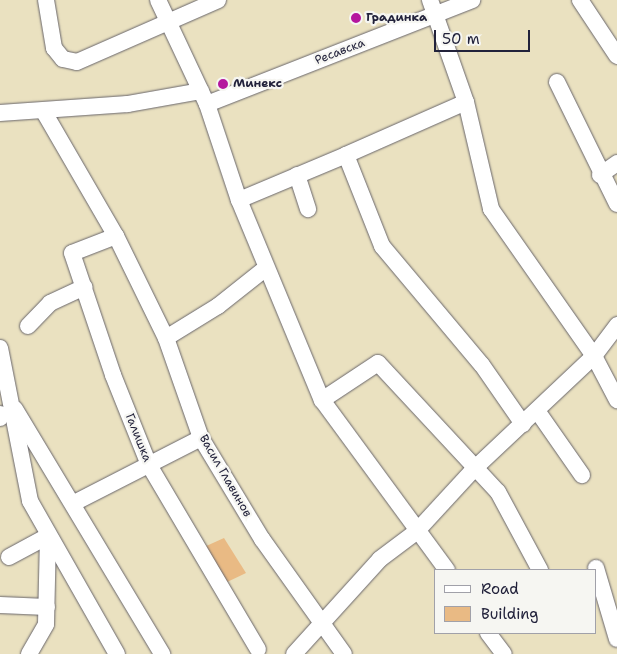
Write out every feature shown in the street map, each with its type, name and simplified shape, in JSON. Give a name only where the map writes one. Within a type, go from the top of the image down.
[{"type":"street","points":[[46,0],[54,48],[63,60],[77,62],[218,0]]},
{"type":"street","points":[[158,0],[204,98],[239,200],[322,400],[416,532],[446,569]]},
{"type":"street","name":"Ресавска","points":[[0,113],[44,112],[204,98],[433,7],[472,0]]},
{"type":"street","points":[[580,0],[617,56]]},
{"type":"street","points":[[433,7],[466,102],[491,209],[594,356],[617,400]]},
{"type":"street","points":[[557,82],[600,175],[617,204]]},
{"type":"street","points":[[239,200],[466,102]]},
{"type":"street","name":"Васил Главинов","points":[[44,112],[116,236],[166,338],[201,438],[262,539],[323,619],[344,654]]},
{"type":"street","points":[[346,155],[382,246],[482,365],[523,424]]},
{"type":"street","points":[[600,175],[617,163]]},
{"type":"street","points":[[297,175],[308,209]]},
{"type":"street","name":"Галишка","points":[[116,236],[72,253],[149,465],[258,649]]},
{"type":"street","points":[[166,338],[218,306],[266,268]]},
{"type":"street","points":[[28,326],[50,303],[84,287]]},
{"type":"street","points":[[294,654],[323,619],[380,559],[416,532],[474,469],[538,412],[594,356],[617,325]]},
{"type":"street","points":[[0,357],[6,409],[30,500],[48,536],[117,654]]},
{"type":"street","points":[[322,400],[378,363],[474,469],[498,492],[539,569]]},
{"type":"street","points":[[0,418],[6,409]]},
{"type":"street","points":[[6,409],[74,503],[162,654]]},
{"type":"street","points":[[538,412],[582,475]]},
{"type":"street","points":[[74,503],[201,438]]},
{"type":"street","points":[[9,557],[48,536]]},
{"type":"street","points":[[29,654],[46,624],[48,607],[48,536]]},
{"type":"street","points":[[597,571],[617,639]]},
{"type":"street","points":[[0,605],[48,607]]},
{"type":"street","points":[[489,634],[504,654]]},
{"type":"building","points":[[224,538],[246,573],[223,584],[204,547]]},
{"type":"place","name":"Градинка","points":[[356,18]]},
{"type":"place","name":"Минекс","points":[[223,84]]}]
